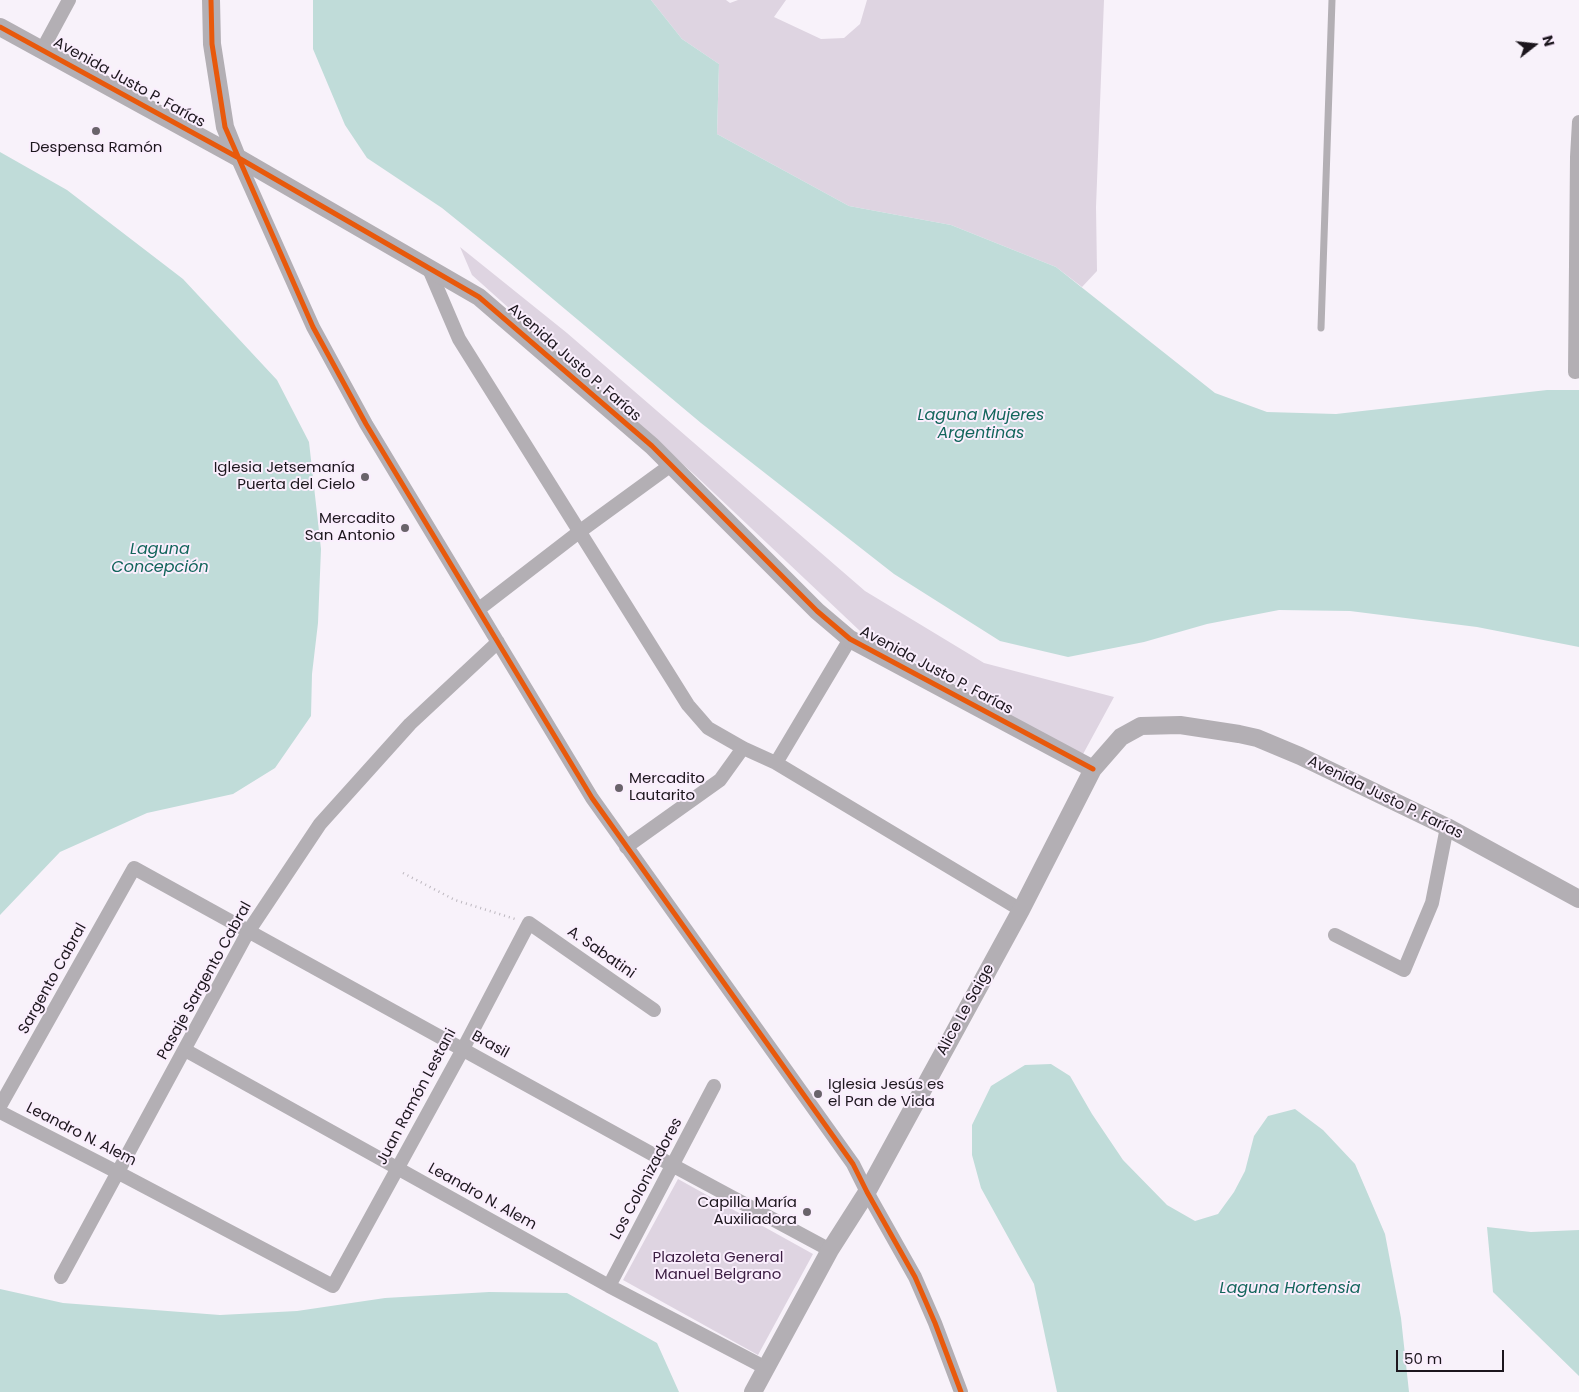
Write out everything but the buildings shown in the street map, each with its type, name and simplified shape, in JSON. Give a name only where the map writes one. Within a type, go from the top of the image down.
[{"type":"street","points":[[42,50],[69,0]]},
{"type":"street","points":[[211,0],[212,44],[225,127],[313,327],[366,424],[592,798],[853,1164],[915,1276],[961,1392]]},
{"type":"street","name":"Avenida Justo P. Farías","points":[[0,27],[237,157],[479,297],[652,446],[817,611],[850,639],[1093,769]]},
{"type":"street","points":[[1577,371],[1579,122]]},
{"type":"street","points":[[428,268],[459,339],[688,705],[708,728],[776,764],[1021,910]]},
{"type":"street","points":[[479,609],[579,532],[671,465]]},
{"type":"street","points":[[776,764],[850,639]]},
{"type":"street","name":"Pasaje Sargento Cabral","points":[[61,1277],[248,932],[320,824],[410,724],[498,642]]},
{"type":"street","name":"Avenida Justo P. Farías","points":[[1180,725],[1258,738],[1300,756],[1447,827],[1579,899]]},
{"type":"street","name":"Alice Le Saige","points":[[753,1392],[830,1250],[867,1192],[1021,910],[1093,769],[1121,737],[1141,726],[1180,725]]},
{"type":"street","points":[[626,847],[720,780],[743,748]]},
{"type":"street","points":[[1335,936],[1404,970],[1432,903],[1447,827]]},
{"type":"street","name":"Brasil","points":[[134,868],[672,1165],[830,1250]]},
{"type":"street","name":"Sargento Cabral","points":[[0,1106],[134,868]]},
{"type":"street","name":"A. Sabatini","points":[[529,923],[654,1010]]},
{"type":"street","name":"Juan Ramón Lestani","points":[[333,1286],[529,923]]},
{"type":"street","name":"Leandro N. Alem","points":[[185,1050],[609,1286],[766,1368]]},
{"type":"street","name":"Los Colonizadores","points":[[609,1286],[714,1086]]},
{"type":"street","name":"Leandro N. Alem","points":[[0,1112],[333,1286]]},
{"type":"lane","points":[[1321,328],[1332,0]]},
{"type":"path","points":[[403,873],[455,900],[529,923]]},
{"type":"green space","points":[[651,0],[726,0],[730,3],[738,0],[786,0],[774,17],[821,39],[844,38],[860,24],[867,0],[1104,0],[1096,207],[1097,271],[1082,287],[1056,267],[951,225],[849,206],[717,134],[719,64],[682,39]]},
{"type":"green space","points":[[460,247],[567,333],[865,591],[984,663],[1114,697],[1082,756],[860,631],[696,476],[472,275]]},
{"type":"green space","name":"Plazoleta General Manuel Belgrano","points":[[678,1179],[813,1254],[758,1355],[623,1280]]},
{"type":"water","name":"Laguna Mujeres Argentinas","points":[[313,0],[651,0],[682,39],[719,64],[717,134],[849,206],[951,225],[1056,267],[1215,393],[1267,412],[1336,414],[1547,390],[1579,390],[1579,647],[1477,627],[1350,611],[1279,610],[1207,624],[1144,642],[1068,657],[1000,641],[894,574],[701,423],[442,208],[367,158],[345,125],[313,49]]},
{"type":"water","name":"Laguna Concepción","points":[[0,152],[67,190],[183,279],[277,380],[309,442],[321,549],[318,623],[312,674],[311,716],[275,768],[233,794],[147,813],[60,852],[0,915]]},
{"type":"water","name":"Laguna Hortensia","points":[[1051,1064],[1070,1076],[1092,1114],[1123,1160],[1167,1205],[1195,1221],[1218,1214],[1234,1192],[1245,1171],[1254,1136],[1268,1116],[1295,1109],[1323,1130],[1355,1164],[1385,1234],[1401,1318],[1409,1392],[1057,1392],[1034,1284],[981,1188],[972,1155],[972,1125],[991,1086],[1025,1065]]},
{"type":"water","points":[[1487,1227],[1531,1232],[1579,1230],[1579,1376],[1493,1292]]},
{"type":"water","points":[[0,1289],[63,1303],[220,1315],[297,1311],[385,1298],[489,1292],[567,1293],[657,1343],[679,1392],[0,1392]]},
{"type":"cycle path","points":[[211,0],[212,44],[225,127],[313,327],[366,424],[592,798],[853,1164],[915,1277],[961,1392]]},
{"type":"cycle path","points":[[0,27],[237,157],[479,297],[652,446],[817,611],[850,639],[1093,769]]},
{"type":"place","name":"Despensa Ramón","points":[[96,131]]},
{"type":"place","name":"Iglesia Jetsemanía Puerta del Cielo","points":[[365,477]]},
{"type":"place","name":"Mercadito San Antonio","points":[[405,528]]},
{"type":"place","name":"Mercadito Lautarito","points":[[619,788]]},
{"type":"place","name":"Iglesia Jesús es el Pan de Vida","points":[[818,1094]]},
{"type":"place","name":"Capilla María Auxiliadora","points":[[807,1212]]}]
